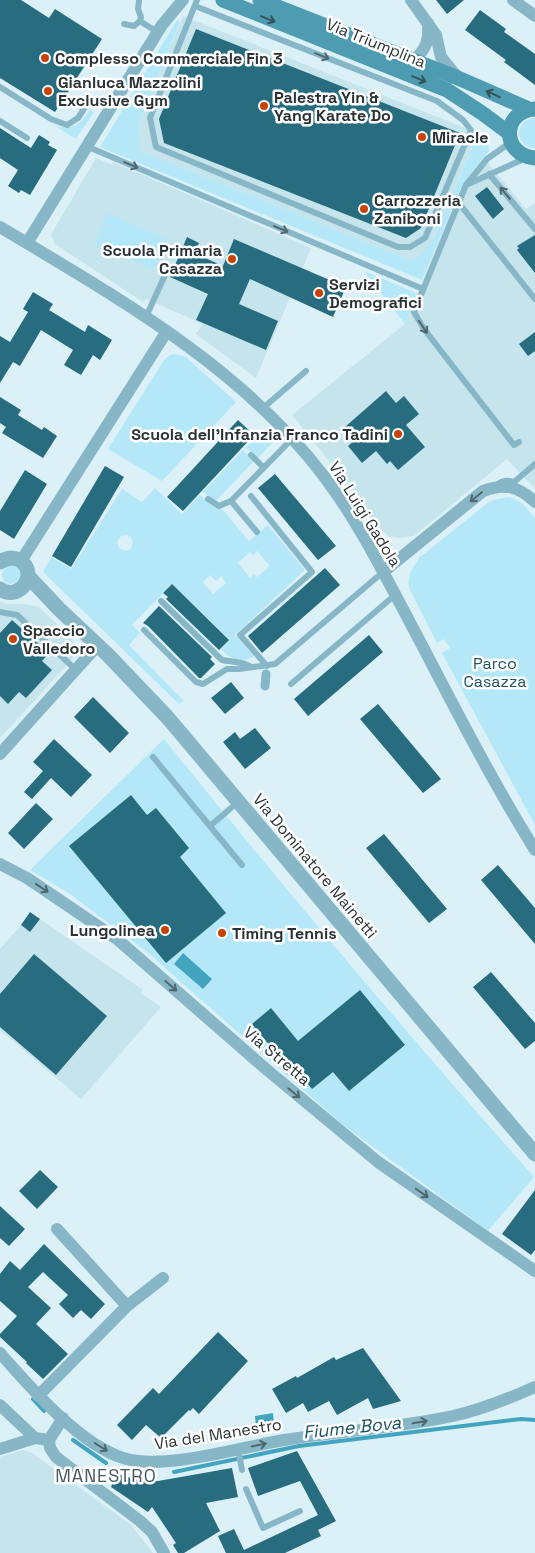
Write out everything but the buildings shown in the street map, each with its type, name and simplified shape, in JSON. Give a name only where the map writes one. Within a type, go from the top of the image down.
[{"type":"main road","name":"Via Triumplina","points":[[223,0],[447,90],[482,113],[510,138]]},
{"type":"main road","name":"Via Triumplina","points":[[260,0],[532,109]]},
{"type":"main road","name":"Via Triumplina","points":[[531,158],[514,149],[510,138],[510,125],[521,112],[532,109]]},
{"type":"street","points":[[27,243],[159,28],[172,0]]},
{"type":"street","points":[[159,28],[183,0]]},
{"type":"street","points":[[411,0],[436,35],[441,57],[458,78]]},
{"type":"street","points":[[513,0],[535,16]]},
{"type":"street","points":[[414,61],[424,51],[428,38],[428,22]]},
{"type":"street","name":"Via Luigi Gadola","points":[[0,227],[198,352],[263,408],[323,475],[344,505],[383,572],[498,789],[535,850]]},
{"type":"street","points":[[2,559],[16,559],[21,562],[167,331]]},
{"type":"street","points":[[383,572],[483,491],[495,486],[508,486],[521,491],[535,502]]},
{"type":"street","name":"Via Dominatore Mainetti","points":[[21,562],[27,568],[28,576],[59,609],[98,644],[168,718],[535,1154]]},
{"type":"street","points":[[19,591],[27,582],[28,576]]},
{"type":"street","name":"Via Dominatore Mainetti","points":[[0,589],[8,593],[19,591],[59,609]]},
{"type":"street","points":[[0,754],[98,644]]},
{"type":"street","points":[[265,686],[266,670]]},
{"type":"street","name":"Via Stretta","points":[[0,864],[93,917],[266,1069],[378,1162],[535,1271]]},
{"type":"street","points":[[57,1229],[127,1306]]},
{"type":"street","points":[[38,1396],[127,1306],[163,1278]]},
{"type":"street","name":"Via del Manestro","points":[[0,1353],[38,1396],[79,1432],[106,1450],[123,1458],[145,1462],[238,1452],[284,1440],[403,1425],[455,1416],[494,1405],[535,1387]]},
{"type":"street","points":[[0,1405],[35,1438]]},
{"type":"street","points":[[63,1418],[49,1440],[50,1448],[56,1456],[152,1532],[164,1553]]},
{"type":"street","points":[[0,1449],[35,1438],[49,1440]]},
{"type":"lane","points":[[130,34],[141,17],[138,8],[139,1]]},
{"type":"lane","points":[[196,3],[437,102],[463,120],[471,130],[425,238],[410,247],[398,247],[156,147],[150,118],[196,3]]},
{"type":"lane","points":[[124,24],[159,28]]},
{"type":"lane","points":[[0,87],[51,119],[67,125],[78,118],[89,101]]},
{"type":"lane","points":[[0,121],[27,138]]},
{"type":"lane","points":[[414,312],[447,237],[458,202],[466,185],[487,159],[510,138]]},
{"type":"lane","points":[[86,146],[423,289]]},
{"type":"lane","points":[[466,185],[531,158]]},
{"type":"lane","points":[[489,174],[535,229]]},
{"type":"lane","points":[[458,202],[516,278],[535,299]]},
{"type":"lane","points":[[146,318],[165,275]]},
{"type":"lane","points":[[414,312],[421,307]]},
{"type":"lane","points":[[414,312],[462,372],[514,445],[519,442]]},
{"type":"lane","points":[[263,408],[306,371]]},
{"type":"lane","points":[[474,389],[508,433],[511,431]]},
{"type":"lane","points":[[208,500],[219,506],[231,501],[292,439]]},
{"type":"lane","points":[[251,455],[264,468]]},
{"type":"lane","points":[[495,486],[501,481],[509,480],[514,482],[535,464]]},
{"type":"lane","points":[[251,496],[312,572],[240,635],[266,670]]},
{"type":"lane","points":[[231,501],[257,532]]},
{"type":"lane","points":[[161,601],[222,660],[244,663],[266,670],[383,572]]},
{"type":"lane","points":[[291,684],[395,595]]},
{"type":"lane","points":[[0,612],[18,615],[75,670]]},
{"type":"lane","points":[[144,630],[196,682],[202,684],[228,669],[251,666]]},
{"type":"lane","points":[[153,757],[242,866]]},
{"type":"lane","points":[[210,826],[238,802]]},
{"type":"lane","points":[[238,1452],[242,1470]]},
{"type":"lane","points":[[246,1489],[263,1528],[300,1511]]},
{"type":"shaded area","points":[[183,16],[478,133],[432,243],[426,251],[410,260],[139,151],[138,125]]},
{"type":"shaded area","name":"Scuola Primaria Casazza","points":[[96,158],[112,165],[113,162],[311,248],[256,378],[196,334],[203,324],[146,299],[143,302],[55,244],[51,235]]},
{"type":"shaded area","points":[[484,158],[526,209],[535,203],[535,489],[507,459],[414,536],[398,538],[389,536],[374,525],[352,489],[292,415],[405,324],[463,183]]},
{"type":"shaded area","points":[[0,601],[6,604],[25,604],[39,607],[71,638],[76,647],[76,653],[0,738]]},
{"type":"shaded area","points":[[40,919],[143,990],[141,993],[161,1007],[81,1099],[0,1030],[0,949],[21,925],[30,932]]},
{"type":"shaded area","points":[[183,953],[212,979],[203,989],[174,964]]},
{"type":"shaded area","points":[[273,1413],[274,1425],[256,1427],[255,1416]]},
{"type":"shaded area","points":[[23,1450],[32,1453],[131,1525],[153,1553],[0,1553],[0,1457]]},
{"type":"green space","points":[[177,20],[180,22],[138,125],[140,151],[410,260],[419,256],[432,243],[477,136],[486,142],[489,151],[463,183],[422,280],[100,147]]},
{"type":"green space","points":[[90,109],[94,112],[76,139],[55,126],[72,127],[83,119]]},
{"type":"green space","points":[[535,118],[535,148],[523,143],[519,133],[523,123]]},
{"type":"green space","points":[[107,213],[167,239],[154,270],[94,244]]},
{"type":"green space","points":[[364,271],[414,292],[416,296],[405,324]]},
{"type":"green space","points":[[175,354],[186,357],[236,402],[162,481],[108,449],[164,360],[170,355]]},
{"type":"green space","points":[[262,430],[274,441],[257,459],[246,448]]},
{"type":"green space","points":[[243,450],[254,461],[215,502],[203,492]]},
{"type":"green space","points":[[155,488],[182,514],[200,495],[210,504],[223,510],[249,541],[268,525],[305,570],[235,635],[254,656],[245,660],[232,658],[221,649],[229,639],[172,584],[132,625],[140,633],[129,645],[184,701],[179,704],[43,572],[51,557],[71,569],[122,489],[142,502]],"holes":[[[121,536],[131,537],[133,542],[131,549],[126,551],[120,549],[117,542]],[[257,551],[270,566],[257,577],[254,574],[250,578],[238,563],[250,552],[253,555]],[[210,575],[216,581],[221,576],[226,583],[213,594],[203,582]]]},
{"type":"green space","name":"Parco Casazza","points":[[510,497],[522,503],[535,518],[535,825],[442,653],[450,648],[444,639],[437,643],[409,588],[411,572],[420,557],[489,502]]},
{"type":"green space","points":[[7,566],[15,566],[20,571],[18,582],[7,584],[2,579],[2,571]]},
{"type":"green space","name":"Timing Tennis","points":[[164,739],[346,960],[534,1177],[488,1231],[342,1124],[147,952],[70,894],[30,870]]},
{"type":"waterway","name":"Fiume Bova","points":[[33,1399],[44,1411]]},
{"type":"waterway","name":"Fiume Bova","points":[[174,1472],[299,1446],[521,1419],[535,1420]]},
{"type":"waterway","name":"Fiume Bova","points":[[73,1440],[106,1463]]},
{"type":"place","name":"Complesso Commerciale Fin 3","points":[[45,58]]},
{"type":"place","name":"Gianluca Mazzolini Exclusive Gym","points":[[48,91]]},
{"type":"place","name":"Palestra Yin & Yang Karate Do","points":[[264,106]]},
{"type":"place","name":"Miracle","points":[[422,137]]},
{"type":"place","name":"Carrozzeria Zaniboni","points":[[364,209]]},
{"type":"place","name":"Scuola Primaria Casazza","points":[[232,259]]},
{"type":"place","name":"Servizi Demografici","points":[[319,293]]},
{"type":"place","name":"Scuola dell'Infanzia Franco Tadini","points":[[398,434]]},
{"type":"place","name":"Spaccio Valledoro","points":[[13,639]]},
{"type":"place","name":"Lungolinea","points":[[165,930]]},
{"type":"place","name":"Timing Tennis","points":[[222,933]]},
{"type":"district","name":"MANESTRO","points":[[106,1475]]}]
